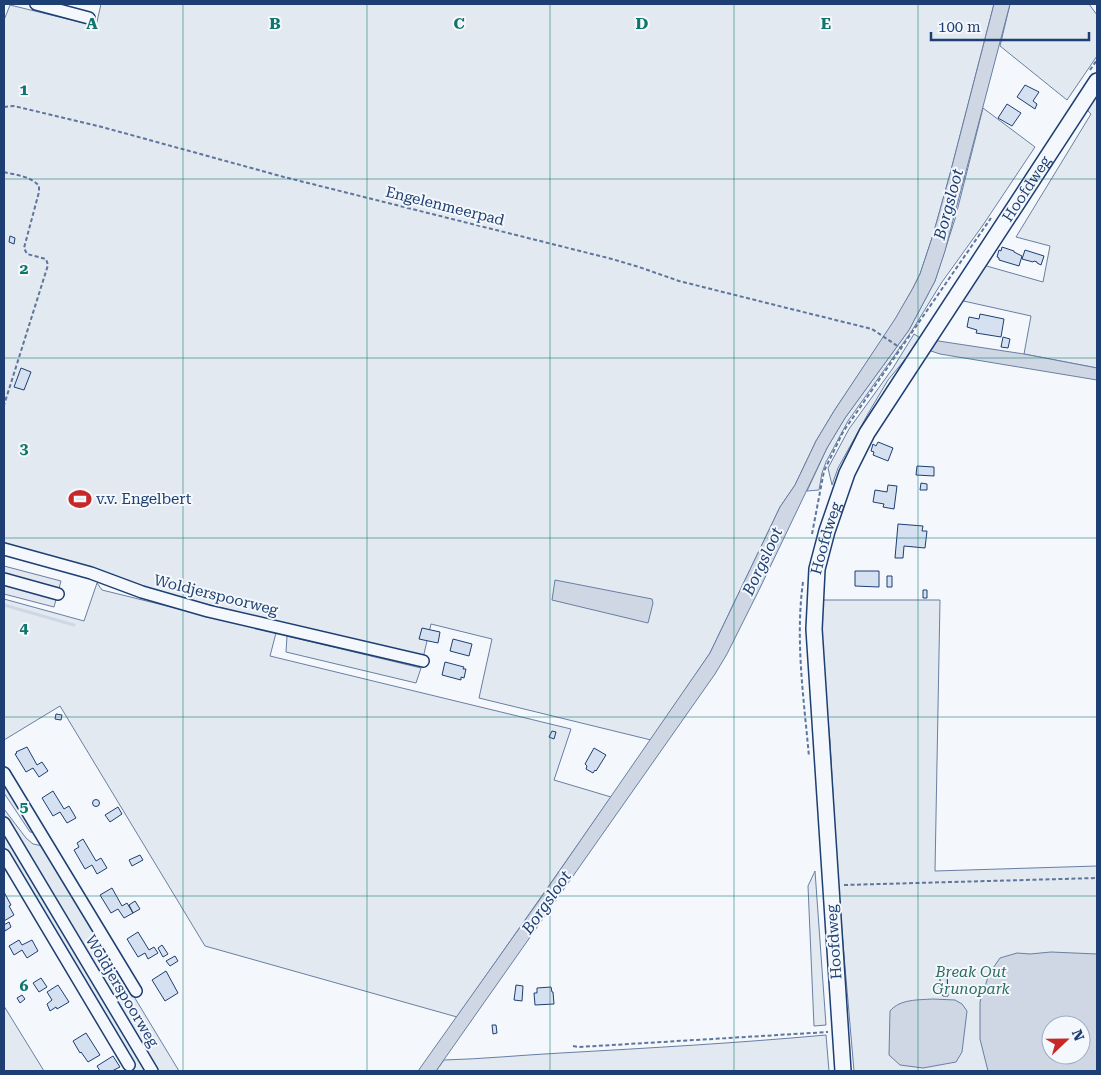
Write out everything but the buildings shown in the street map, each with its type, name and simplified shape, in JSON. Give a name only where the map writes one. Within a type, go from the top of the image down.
[{"type":"main road","name":"Hoofdweg","points":[[843,1071],[814,629],[817,569],[827,531],[847,473],[867,433],[1097,81]]},
{"type":"street","points":[[36,4],[89,18]]},
{"type":"street","name":"Woldjerspoorweg","points":[[4,549],[91,573],[142,592],[208,610],[423,661]]},
{"type":"street","points":[[4,579],[58,594]]},
{"type":"street","name":"Woldjerspoorweg","points":[[4,773],[136,992]]},
{"type":"street","name":"Woldjerspoorweg","points":[[4,823],[152,1071]]},
{"type":"street","name":"Woldjerspoorweg","points":[[4,855],[130,1065]]},
{"type":"path","name":"Engelenmeerpad","points":[[4,107],[14,106],[102,127],[284,177],[612,259],[679,280],[783,308],[872,329],[902,348]]},
{"type":"path","points":[[4,172],[29,179],[39,186],[24,248],[27,254],[46,259],[48,265],[4,405]]},
{"type":"path","points":[[830,885],[1097,878]]},
{"type":"path","points":[[573,1046],[829,1032]]},
{"type":"green space","points":[[101,4],[994,4],[950,174],[920,274],[895,320],[816,441],[795,485],[780,507],[710,653],[651,740],[479,698],[492,639],[431,624],[423,658],[154,591],[103,573],[4,543],[4,20],[10,5],[96,26]]},
{"type":"green space","points":[[1010,4],[1089,4],[1097,15],[1097,56],[1067,100],[1000,46]]},
{"type":"green space","points":[[1097,88],[1097,368],[1024,354],[1031,316],[959,300],[983,265],[1043,282],[1050,246],[1016,237],[1091,114],[1086,106]]},
{"type":"green space","points":[[983,108],[1035,147],[942,282],[911,332],[848,421],[826,462],[819,490],[807,491],[827,448],[845,418],[909,330],[935,281],[955,219]]},
{"type":"green space","points":[[914,334],[922,339],[888,380],[838,468],[832,485],[828,468],[849,429],[893,368]]},
{"type":"green space","points":[[97,583],[102,590],[276,633],[270,656],[571,729],[554,780],[611,797],[457,1017],[205,946],[60,706],[4,740],[4,599],[84,621]]},
{"type":"green space","name":"Break Out Grunopark","points":[[821,600],[940,600],[935,871],[1097,866],[1097,1071],[854,1071],[838,885],[830,741],[824,680]]},
{"type":"green space","points":[[287,636],[421,668],[416,683],[286,652]]},
{"type":"green space","points":[[4,780],[36,833],[30,832],[4,793]]},
{"type":"green space","points":[[4,809],[26,838],[33,844],[43,846],[179,1071],[159,1071],[4,815]]},
{"type":"green space","points":[[4,832],[148,1071],[127,1071],[133,1065],[4,848]]},
{"type":"green space","points":[[815,871],[826,1025],[814,1026],[808,886]]},
{"type":"green space","points":[[4,1006],[44,1071],[4,1071]]},
{"type":"green space","points":[[826,1035],[829,1071],[436,1071],[444,1060]]},
{"type":"shaded area","points":[[4,566],[61,581],[54,607],[4,594]]},
{"type":"water","name":"Borgsloot","points":[[994,4],[1010,4],[945,251],[935,281],[909,330],[845,418],[827,448],[760,588],[715,674],[436,1071],[418,1071],[538,902],[710,653],[780,507],[795,485],[816,441],[913,288],[920,274],[933,235]]},
{"type":"water","points":[[932,340],[1024,354],[1097,368],[1097,380],[940,354],[928,350]]},
{"type":"water","points":[[555,580],[652,599],[653,603],[648,623],[552,600]]},
{"type":"water","points":[[1017,953],[1097,954],[1097,1071],[988,1071],[980,1039],[980,1002],[989,974],[1000,958]]},
{"type":"water","points":[[933,999],[955,1000],[962,1004],[967,1011],[962,1052],[956,1062],[923,1068],[900,1065],[889,1055],[890,1011],[904,1002]]},
{"type":"waterway","points":[[4,605],[74,625]]},
{"type":"place","name":"v.v. Engelbert","points":[[80,499]]}]
